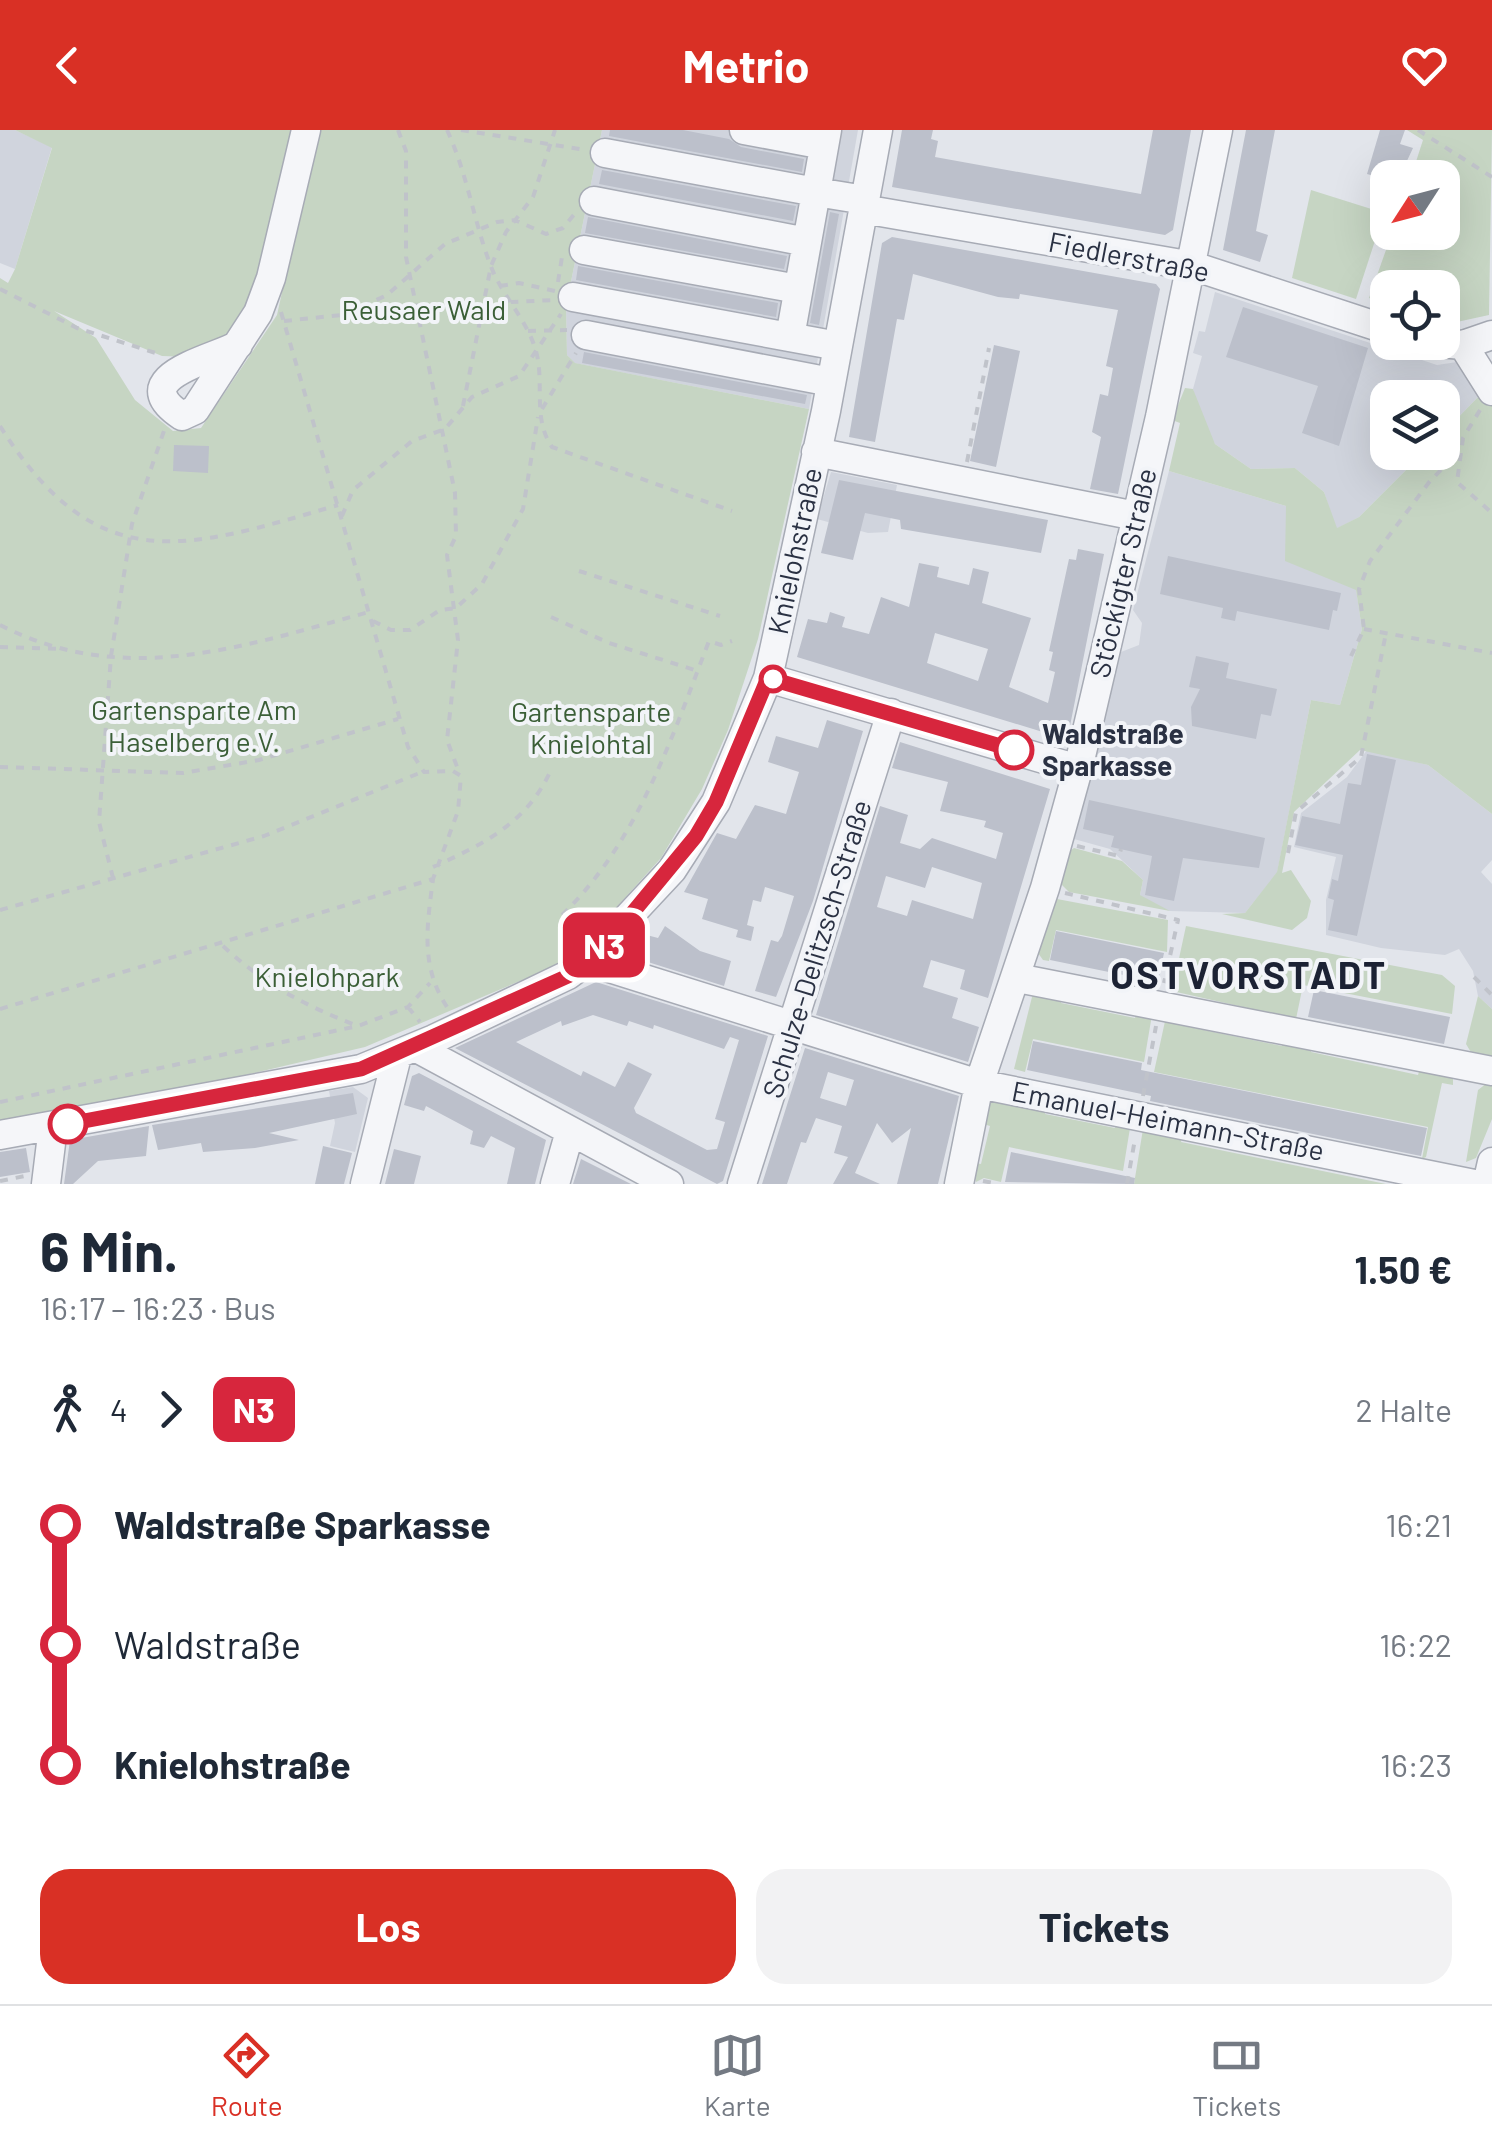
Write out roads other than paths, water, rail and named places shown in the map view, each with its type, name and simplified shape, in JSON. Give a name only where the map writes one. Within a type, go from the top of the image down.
[{"type":"street","points":[[238,345],[189,364],[164,384],[164,395],[175,411],[182,416],[195,410],[238,345],[258,313],[271,278],[306,130]]},
{"type":"street","points":[[744,130],[826,138],[790,337]]},
{"type":"street","name":"Knielohstraße","points":[[0,1135],[361,1069],[406,1052],[568,976],[587,962],[672,870],[716,802],[768,678],[831,382],[878,130]]},
{"type":"street","name":"Stöckigter Straße","points":[[959,1184],[979,1084],[1017,978],[1078,769],[1193,266],[1218,130]]},
{"type":"street","name":"Fiedlerstraße","points":[[605,154],[1193,266],[1370,324]]},
{"type":"street","points":[[594,201],[807,242]]},
{"type":"street","points":[[571,245],[798,289]]},
{"type":"street","points":[[574,297],[838,346]]},
{"type":"street","points":[[1488,399],[1462,346],[1492,334]]},
{"type":"street","points":[[586,336],[831,382]]},
{"type":"street","points":[[816,452],[1136,516]]},
{"type":"street","points":[[768,678],[1078,769]]},
{"type":"street","name":"Schulze-Delitzsch-Straße","points":[[742,1184],[891,713]]},
{"type":"street","name":"Emanuel-Heimann-Straße","points":[[587,962],[979,1084],[1474,1184]]},
{"type":"street","points":[[1017,978],[1492,1072]]},
{"type":"street","points":[[364,1184],[406,1052],[669,1184]]},
{"type":"street","points":[[46,1184],[52,1127]]},
{"type":"street","points":[[555,1184],[570,1131]]},
{"type":"street","points":[[1488,1184],[1492,1162]]},
{"type":"place","name":"Waldstraße Sparkasse","points":[[1014,750]]},
{"type":"district","name":"OSTVORSTADT","points":[[1249,976]]},
{"type":"park label","name":"Reusaer Wald","points":[[424,310]]},
{"type":"park label","name":"Gartensparte Am Haselberg e.V.","points":[[194,726]]},
{"type":"park label","name":"Gartensparte Knielohtal","points":[[591,728]]},
{"type":"park label","name":"Knielohpark","points":[[327,977]]}]
